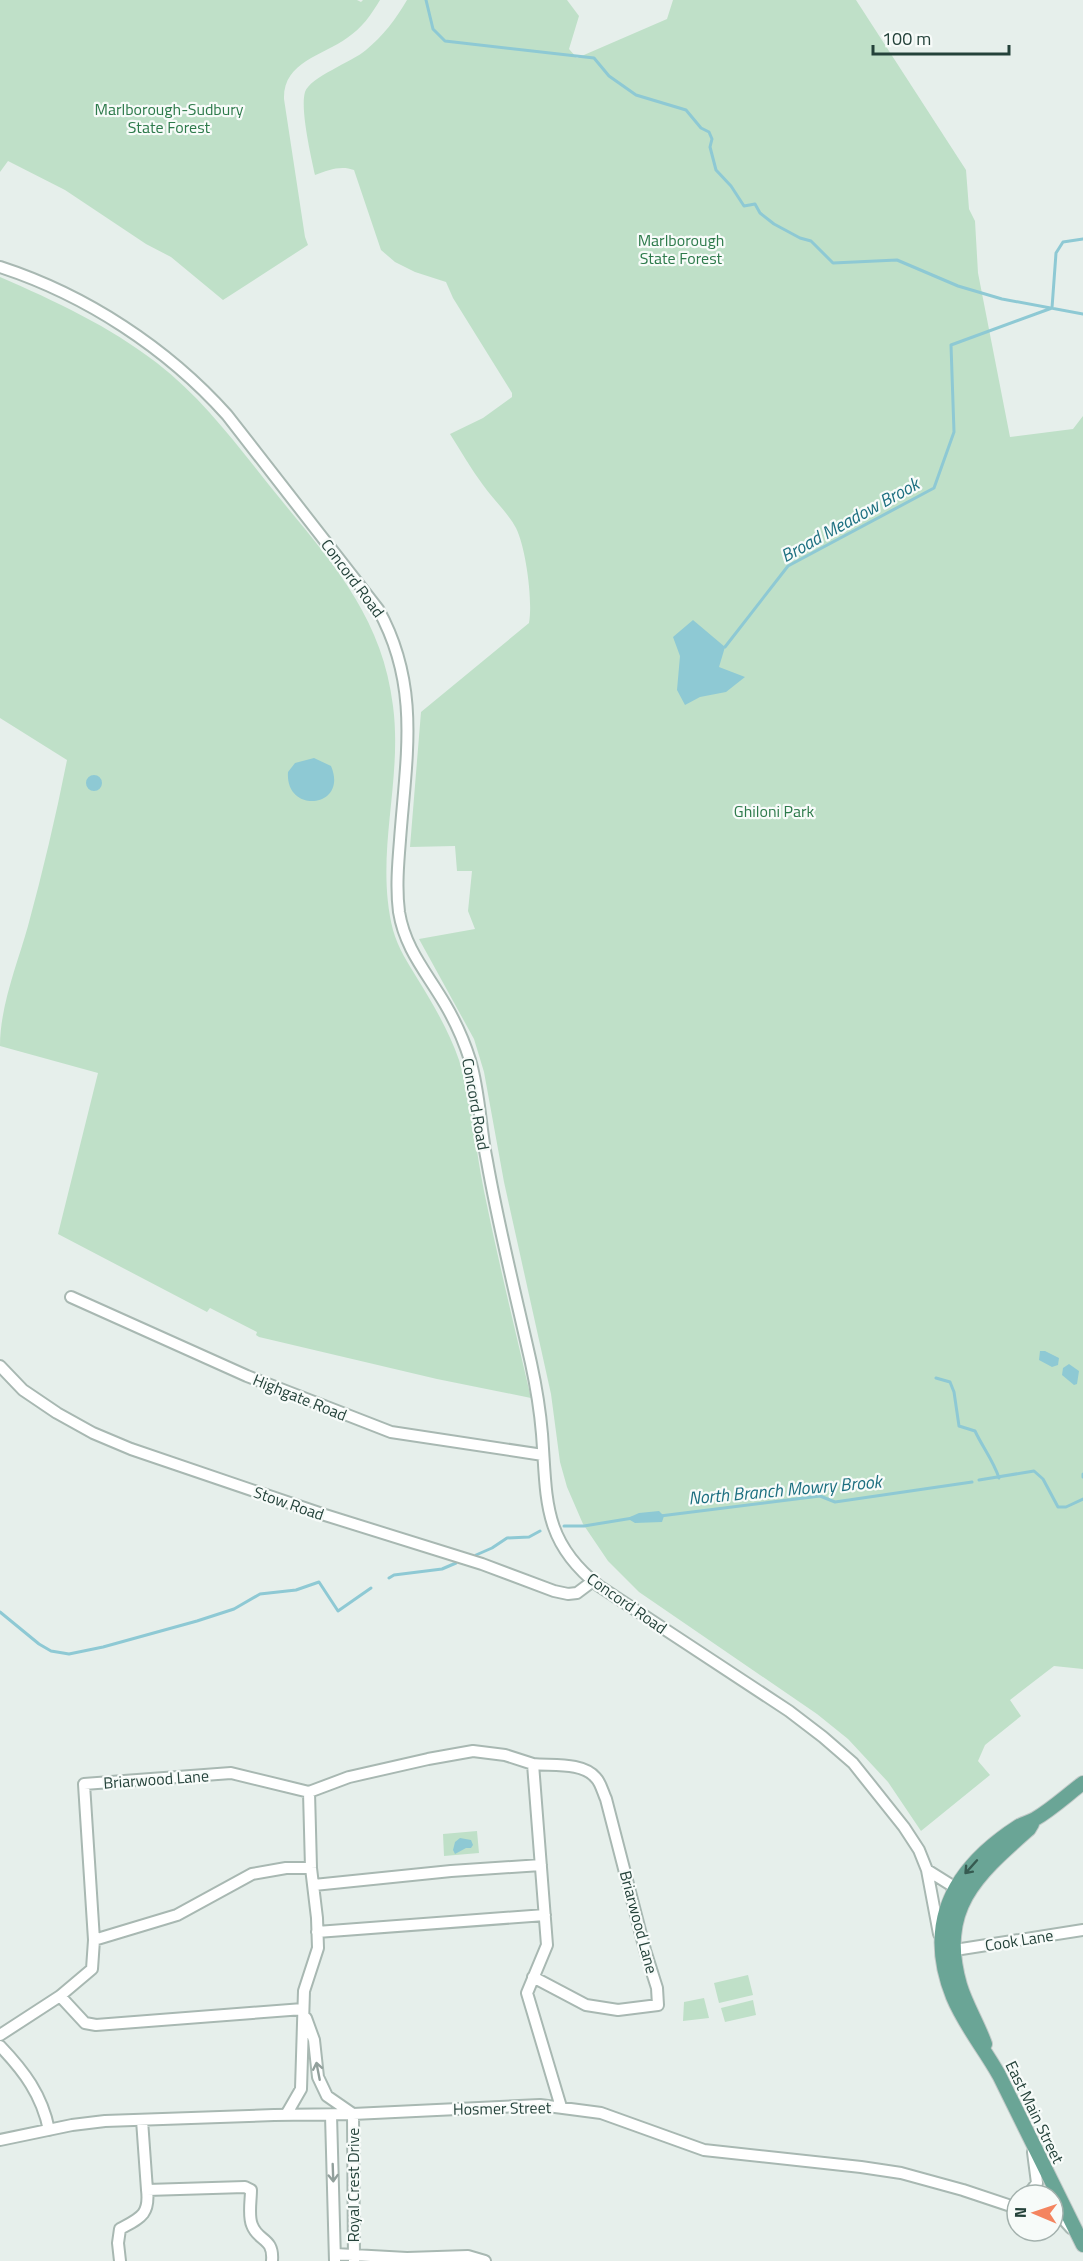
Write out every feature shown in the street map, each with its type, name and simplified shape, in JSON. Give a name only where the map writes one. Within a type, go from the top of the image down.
[{"type":"main road","points":[[958,1898],[985,1868],[1029,1829],[1034,1821],[1083,1783]]},
{"type":"main road","name":"East Main Street","points":[[958,1898],[955,1950],[961,1986],[989,2057],[1030,2137],[1050,2183]]},
{"type":"main road","name":"East Main Street","points":[[958,1898],[944,1927],[943,1959],[954,1998],[970,2032],[989,2057]]},
{"type":"main road","name":"East Main Street","points":[[1065,2213],[1081,2241]]},
{"type":"street","name":"Concord Road","points":[[0,267],[51,287],[115,321],[167,359],[213,400],[367,592],[388,627],[401,666],[408,713],[398,870],[399,911],[410,950],[453,1020],[472,1068],[487,1162],[535,1379],[547,1499],[554,1531],[573,1562],[593,1581],[789,1711],[837,1748],[867,1778],[916,1844],[927,1870],[943,1959]]},
{"type":"street","name":"Highgate Road","points":[[70,1297],[247,1376],[391,1432],[543,1455]]},
{"type":"street","name":"Stow Road","points":[[0,1366],[23,1390],[57,1413],[93,1433],[131,1449],[325,1515],[492,1567],[554,1591],[577,1593],[593,1581]]},
{"type":"street","name":"Briarwood Lane","points":[[0,2036],[60,1996],[92,1969],[94,1940],[84,1784],[231,1773],[309,1792],[349,1778],[473,1751],[506,1755],[533,1764],[575,1766],[596,1777],[606,1799],[657,1988],[658,2005],[618,2010],[586,2005],[533,1977]]},
{"type":"street","points":[[533,1764],[547,1945],[527,1993],[561,2107]]},
{"type":"street","points":[[286,2115],[302,2089],[304,1991],[318,1947],[311,1868],[309,1792]]},
{"type":"street","points":[[314,1885],[451,1871],[541,1865]]},
{"type":"street","points":[[94,1940],[177,1916],[252,1874],[286,1868],[311,1868]]},
{"type":"street","points":[[927,1870],[951,1885],[958,1898]]},
{"type":"street","points":[[931,1888],[936,1894],[958,1898]]},
{"type":"street","points":[[317,1932],[545,1915]]},
{"type":"street","name":"Cook Lane","points":[[955,1950],[1083,1930]]},
{"type":"street","points":[[60,1996],[85,2023],[96,2025],[303,2009]]},
{"type":"street","points":[[303,2009],[314,2040],[318,2077],[327,2096],[353,2114]]},
{"type":"street","points":[[0,2046],[27,2077],[38,2094],[49,2130]]},
{"type":"street","name":"Hosmer Street","points":[[0,2140],[93,2122],[331,2115],[480,2107],[561,2107],[601,2113],[704,2150],[881,2169],[921,2178],[1005,2204]]},
{"type":"street","name":"Royal Crest Drive","points":[[353,2114],[354,2258]]},
{"type":"street","name":"Royal Crest Drive","points":[[331,2115],[335,2258],[468,2256],[485,2261]]},
{"type":"street","points":[[120,2261],[118,2243],[120,2229],[141,2217],[147,2210],[142,2120]]},
{"type":"street","points":[[1030,2137],[1038,2177],[1036,2183]]},
{"type":"street","points":[[147,2190],[245,2187],[251,2190],[251,2224],[272,2247],[272,2261]]},
{"type":"street","name":"Hosmer Street","points":[[993,2199],[1005,2200]]},
{"type":"street","points":[[1065,2221],[1081,2241]]},
{"type":"green space","name":"Marlborough-Sudbury State Forest","points":[[0,0],[357,0],[361,2],[380,0],[357,30],[297,68],[285,86],[284,99],[308,245],[223,300],[171,257],[146,244],[65,190],[8,161],[0,172]]},
{"type":"green space","points":[[407,0],[567,0],[579,16],[569,49],[577,58],[667,19],[673,0],[856,0],[966,170],[969,209],[975,221],[978,273],[1010,437],[1073,429],[1083,416],[1083,1669],[1054,1666],[1010,1700],[1021,1716],[985,1745],[978,1761],[990,1775],[921,1831],[888,1782],[848,1739],[817,1714],[639,1592],[608,1561],[583,1524],[567,1487],[560,1462],[551,1394],[504,1182],[484,1072],[474,1039],[419,939],[475,929],[468,911],[472,871],[457,871],[455,846],[410,847],[421,712],[529,623],[528,575],[520,537],[509,517],[479,479],[450,434],[483,418],[512,397],[512,393],[453,298],[446,282],[415,272],[395,262],[381,250],[354,170],[339,168],[315,175],[305,121],[304,100],[308,86],[360,55],[372,45],[389,27]]},
{"type":"green space","points":[[0,277],[101,326],[139,350],[173,376],[216,420],[310,536],[348,586],[364,613],[387,672],[393,706],[395,763],[386,874],[393,930],[404,955],[446,1028],[459,1060],[467,1092],[489,1217],[531,1398],[437,1379],[259,1337],[256,1335],[257,1332],[210,1308],[207,1312],[58,1234],[98,1073],[0,1046],[6,1001],[39,885],[67,760],[0,718]]},
{"type":"green space","points":[[477,1831],[479,1853],[444,1856],[443,1834]]},
{"type":"green space","points":[[748,1975],[753,1995],[719,2003],[714,1983]]},
{"type":"green space","points":[[704,1998],[709,2018],[683,2021],[684,2002]]},
{"type":"green space","points":[[753,2000],[756,2015],[725,2022],[721,2008]]},
{"type":"water","points":[[693,620],[725,647],[719,667],[745,677],[726,692],[700,697],[685,705],[677,690],[680,656],[673,637]]},
{"type":"water","points":[[314,758],[331,766],[334,780],[331,791],[325,798],[315,801],[305,800],[296,795],[290,786],[288,772],[295,763]]},
{"type":"water","points":[[94,775],[100,777],[102,783],[100,789],[94,791],[88,789],[86,783],[88,777]]},
{"type":"water","points":[[1040,1351],[1059,1358],[1058,1365],[1052,1367],[1039,1360]]},
{"type":"water","points":[[1069,1364],[1079,1371],[1077,1384],[1074,1385],[1062,1375],[1063,1368]]},
{"type":"water","points":[[659,1511],[664,1516],[662,1522],[635,1523],[630,1520],[630,1517],[639,1513]]},
{"type":"water","points":[[460,1838],[471,1840],[473,1845],[455,1854],[453,1850],[455,1842]]},
{"type":"waterway","points":[[426,0],[433,29],[445,41],[594,58],[609,76],[636,95],[686,110],[701,128],[709,132],[716,170],[731,186],[744,206],[755,204],[760,213],[774,224],[800,238],[811,241],[833,263],[897,260],[958,286],[1002,299],[1083,314]]},
{"type":"waterway","name":"Broad Meadow Brook","points":[[725,647],[788,566],[934,488],[954,432],[951,345],[1052,308],[1056,253],[1063,242],[1083,239]]},
{"type":"waterway","points":[[936,1378],[950,1382],[954,1392],[959,1426],[975,1431],[999,1478]]},
{"type":"waterway","name":"North Branch Mowry Brook","points":[[979,1480],[1034,1471],[1043,1479],[1058,1507],[1066,1507],[1083,1499]]},
{"type":"waterway","name":"North Branch Mowry Brook","points":[[660,1516],[820,1496],[835,1502],[972,1482]]},
{"type":"waterway","name":"North Branch Mowry Brook","points":[[564,1526],[584,1526],[633,1518]]},
{"type":"waterway","name":"North Branch Mowry Brook","points":[[476,1555],[507,1538],[529,1537],[540,1531]]},
{"type":"waterway","name":"North Branch Mowry Brook","points":[[389,1578],[394,1575],[442,1569],[456,1563]]},
{"type":"waterway","name":"North Branch Mowry Brook","points":[[0,1612],[39,1644],[51,1651],[69,1654],[197,1621],[234,1609],[260,1594],[296,1590],[319,1582],[338,1611],[371,1588]]},
{"type":"park label","name":"Marlborough State Forest","points":[[681,249]]},
{"type":"park label","name":"Ghiloni Park","points":[[774,811]]}]
